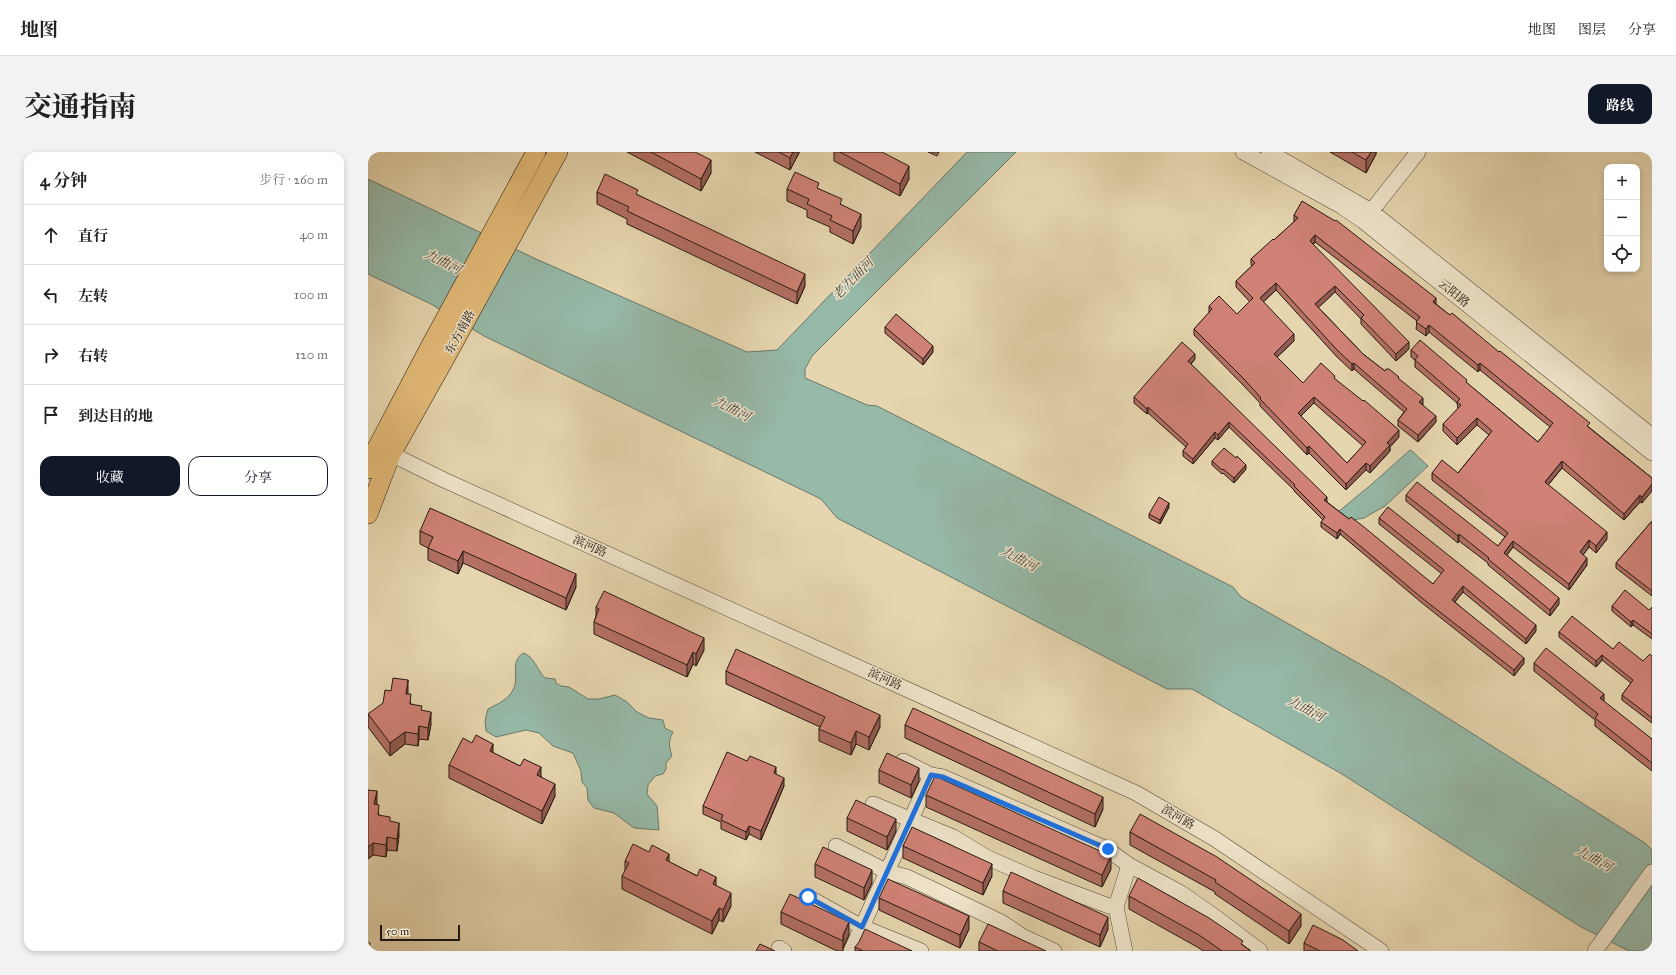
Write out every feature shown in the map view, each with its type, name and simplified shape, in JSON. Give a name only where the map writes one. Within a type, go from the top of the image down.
[{"type":"main road","name":"东方南路","points":[[437,354],[510,200],[536,152]]},
{"type":"main road","name":"东方南路","points":[[368,469],[378,450],[527,209],[558,152]]},
{"type":"main road","name":"东方南路","points":[[368,514],[378,450]]},
{"type":"street","name":"云阳路","points":[[1243,152],[1341,206],[1367,216],[1652,453]]},
{"type":"street","name":"云阳路","points":[[1270,152],[1367,216],[1652,436]]},
{"type":"street","points":[[1367,216],[1418,152]]},
{"type":"street","name":"滨河路","points":[[378,450],[1136,793],[1215,839],[1381,951]]},
{"type":"street","points":[[903,760],[931,775],[943,777],[1108,849],[1129,865],[1181,893],[1260,951]]},
{"type":"street","points":[[851,951],[912,820],[931,775]]},
{"type":"street","points":[[873,804],[953,837],[988,858],[1034,878],[1109,906],[1116,907]]},
{"type":"street","points":[[836,846],[888,872],[907,877],[1001,922],[1022,936],[1054,951]]},
{"type":"street","points":[[1125,951],[1116,907],[1129,865]]},
{"type":"street","points":[[1595,950],[1652,872]]},
{"type":"street","points":[[808,897],[862,927],[921,951]]},
{"type":"water","points":[[967,152],[1016,152],[812,356],[805,369],[805,378],[867,405],[877,406],[1233,587],[1241,597],[1388,680],[1645,843],[1652,850],[1652,951],[1629,951],[1581,927],[1342,774],[1192,689],[1167,689],[837,518],[821,499],[484,336],[431,304],[368,274],[368,179],[536,259],[747,352],[777,350]]},
{"type":"water","points":[[1410,450],[1428,466],[1385,506],[1364,518],[1347,521],[1338,512],[1372,484]]},
{"type":"water","points":[[523,653],[533,660],[545,678],[555,679],[556,683],[561,686],[569,687],[588,699],[599,699],[615,695],[627,702],[637,712],[649,718],[663,720],[665,728],[673,732],[670,738],[670,750],[672,756],[666,763],[666,769],[663,774],[655,776],[648,785],[647,794],[657,806],[659,830],[634,828],[614,813],[594,808],[588,800],[587,788],[582,782],[581,771],[573,753],[553,746],[539,733],[526,730],[496,737],[486,731],[485,721],[488,709],[502,701],[513,690],[516,680],[517,661]]},
{"type":"building","points":[[651,152],[695,152],[711,160],[701,179]]},
{"type":"building","points":[[779,152],[793,152],[790,158]]},
{"type":"building","points":[[840,152],[882,152],[909,166],[900,184]]},
{"type":"building","points":[[1352,152],[1371,152],[1366,160]]},
{"type":"building","points":[[795,172],[819,183],[817,188],[842,199],[840,204],[861,214],[853,231],[830,220],[832,216],[807,204],[809,199],[787,189]]},
{"type":"building","points":[[605,174],[638,190],[636,194],[805,274],[797,292],[627,211],[629,207],[597,192]]},
{"type":"building","points":[[1302,201],[1335,221],[1336,220],[1436,298],[1433,302],[1450,315],[1452,313],[1499,352],[1500,351],[1590,423],[1587,426],[1652,478],[1652,484],[1642,497],[1640,495],[1624,514],[1562,461],[1545,482],[1607,532],[1596,546],[1589,540],[1580,552],[1587,558],[1569,584],[1513,541],[1504,553],[1559,598],[1550,610],[1459,534],[1458,536],[1406,495],[1417,482],[1498,546],[1508,533],[1432,473],[1442,460],[1458,473],[1492,431],[1477,418],[1457,438],[1443,424],[1461,405],[1457,402],[1460,399],[1415,360],[1418,356],[1411,350],[1420,340],[1467,380],[1466,382],[1538,442],[1553,423],[1480,363],[1478,365],[1429,325],[1426,329],[1416,322],[1420,317],[1315,235],[1310,241],[1409,342],[1396,354],[1361,318],[1364,315],[1335,286],[1315,304],[1363,354],[1385,371],[1386,369],[1389,369],[1423,398],[1419,402],[1436,416],[1418,435],[1398,420],[1407,409],[1337,350],[1276,283],[1260,298],[1294,334],[1274,354],[1303,383],[1321,363],[1335,376],[1334,378],[1363,401],[1364,400],[1399,430],[1387,443],[1390,445],[1370,466],[1366,463],[1346,484],[1309,446],[1307,448],[1260,399],[1261,398],[1244,379],[1194,329],[1212,309],[1209,306],[1219,296],[1237,314],[1253,298],[1236,281],[1255,263],[1251,259],[1298,218],[1294,215]],"holes":[[[1314,397],[1366,442],[1347,463],[1298,413]]]},
{"type":"building","points":[[896,314],[933,346],[923,359],[885,327]]},
{"type":"building","points":[[1182,342],[1195,354],[1188,361],[1327,497],[1324,500],[1349,519],[1351,517],[1364,527],[1433,584],[1444,570],[1379,518],[1388,507],[1536,625],[1526,639],[1463,586],[1452,600],[1524,658],[1514,670],[1422,598],[1340,529],[1337,533],[1321,522],[1325,517],[1294,486],[1295,485],[1229,422],[1218,435],[1215,432],[1193,459],[1183,451],[1188,444],[1148,407],[1147,409],[1134,397]]},
{"type":"building","points":[[1224,448],[1236,458],[1237,456],[1246,465],[1234,478],[1212,461]]},
{"type":"building","points":[[1159,497],[1169,503],[1160,520],[1149,514]]},
{"type":"building","points":[[430,508],[576,574],[566,598],[463,551],[458,561],[428,548],[433,537],[420,531]]},
{"type":"building","points":[[1652,521],[1652,591],[1616,563]]},
{"type":"building","points":[[1625,590],[1649,610],[1652,607],[1652,634],[1633,620],[1631,622],[1612,606]]},
{"type":"building","points":[[604,591],[704,638],[696,654],[693,652],[687,665],[594,622],[599,609],[596,607]]},
{"type":"building","points":[[1572,616],[1613,649],[1619,642],[1643,661],[1650,654],[1652,656],[1652,718],[1622,695],[1633,680],[1602,655],[1596,661],[1559,632]]},
{"type":"building","points":[[1546,648],[1604,694],[1600,698],[1652,739],[1652,763],[1595,718],[1598,714],[1534,663]]},
{"type":"building","points":[[736,649],[880,715],[869,737],[856,731],[851,743],[819,729],[825,717],[726,671]]},
{"type":"building","points":[[393,678],[408,680],[406,694],[411,694],[410,704],[422,706],[421,710],[431,712],[428,728],[419,726],[418,734],[405,732],[390,743],[368,714],[383,703],[385,690],[391,691]]},
{"type":"building","points":[[913,708],[1103,797],[1095,814],[905,725]]},
{"type":"building","points":[[476,735],[493,744],[490,751],[520,766],[524,759],[541,767],[537,775],[555,784],[542,811],[449,765],[463,738],[472,743]]},
{"type":"building","points":[[727,752],[747,761],[750,756],[776,767],[774,773],[784,778],[761,831],[749,826],[746,832],[721,820],[723,815],[703,806]]},
{"type":"building","points":[[887,753],[919,768],[911,785],[879,770]]},
{"type":"building","points":[[935,776],[1111,856],[1102,875],[926,795]]},
{"type":"building","points":[[368,790],[377,791],[374,804],[379,805],[378,815],[390,817],[390,821],[399,823],[397,839],[387,837],[386,845],[373,843],[368,847]]},
{"type":"building","points":[[856,800],[896,819],[887,837],[847,818]]},
{"type":"building","points":[[1140,814],[1217,857],[1301,914],[1289,931],[1215,882],[1216,880],[1130,832]]},
{"type":"building","points":[[912,827],[992,864],[983,883],[903,846]]},
{"type":"building","points":[[633,844],[649,852],[652,845],[669,854],[666,860],[697,876],[700,869],[716,877],[713,884],[731,893],[723,910],[719,908],[712,921],[622,876],[629,863],[625,861]]},
{"type":"building","points":[[823,847],[872,870],[864,888],[815,864]]},
{"type":"building","points":[[1011,872],[1108,917],[1100,935],[1003,891]]},
{"type":"building","points":[[1138,878],[1209,918],[1243,941],[1241,944],[1251,951],[1222,951],[1199,935],[1129,896]]},
{"type":"building","points":[[888,879],[969,916],[960,935],[879,898]]},
{"type":"building","points":[[790,894],[849,922],[843,935],[843,941],[781,912]]},
{"type":"building","points":[[988,924],[1046,951],[998,951],[979,942]]},
{"type":"building","points":[[1313,925],[1343,940],[1358,951],[1320,951],[1304,943]]},
{"type":"building","points":[[865,929],[912,951],[863,951],[855,947]]},
{"type":"building","points":[[368,942],[370,943],[369,951],[368,951]]},
{"type":"building","points":[[760,944],[775,951],[756,951]]},
{"type":"route","points":[[808,897],[862,927],[912,820],[931,775],[943,777],[1108,849]]},
{"type":"water label","name":"九曲河","points":[[443,262]]},
{"type":"water label","name":"老九曲河","points":[[853,279]]},
{"type":"water label","name":"九曲河","points":[[732,409]]},
{"type":"water label","name":"九曲河","points":[[1019,559]]},
{"type":"water label","name":"九曲河","points":[[1306,709]]},
{"type":"water label","name":"九曲河","points":[[1594,859]]}]
